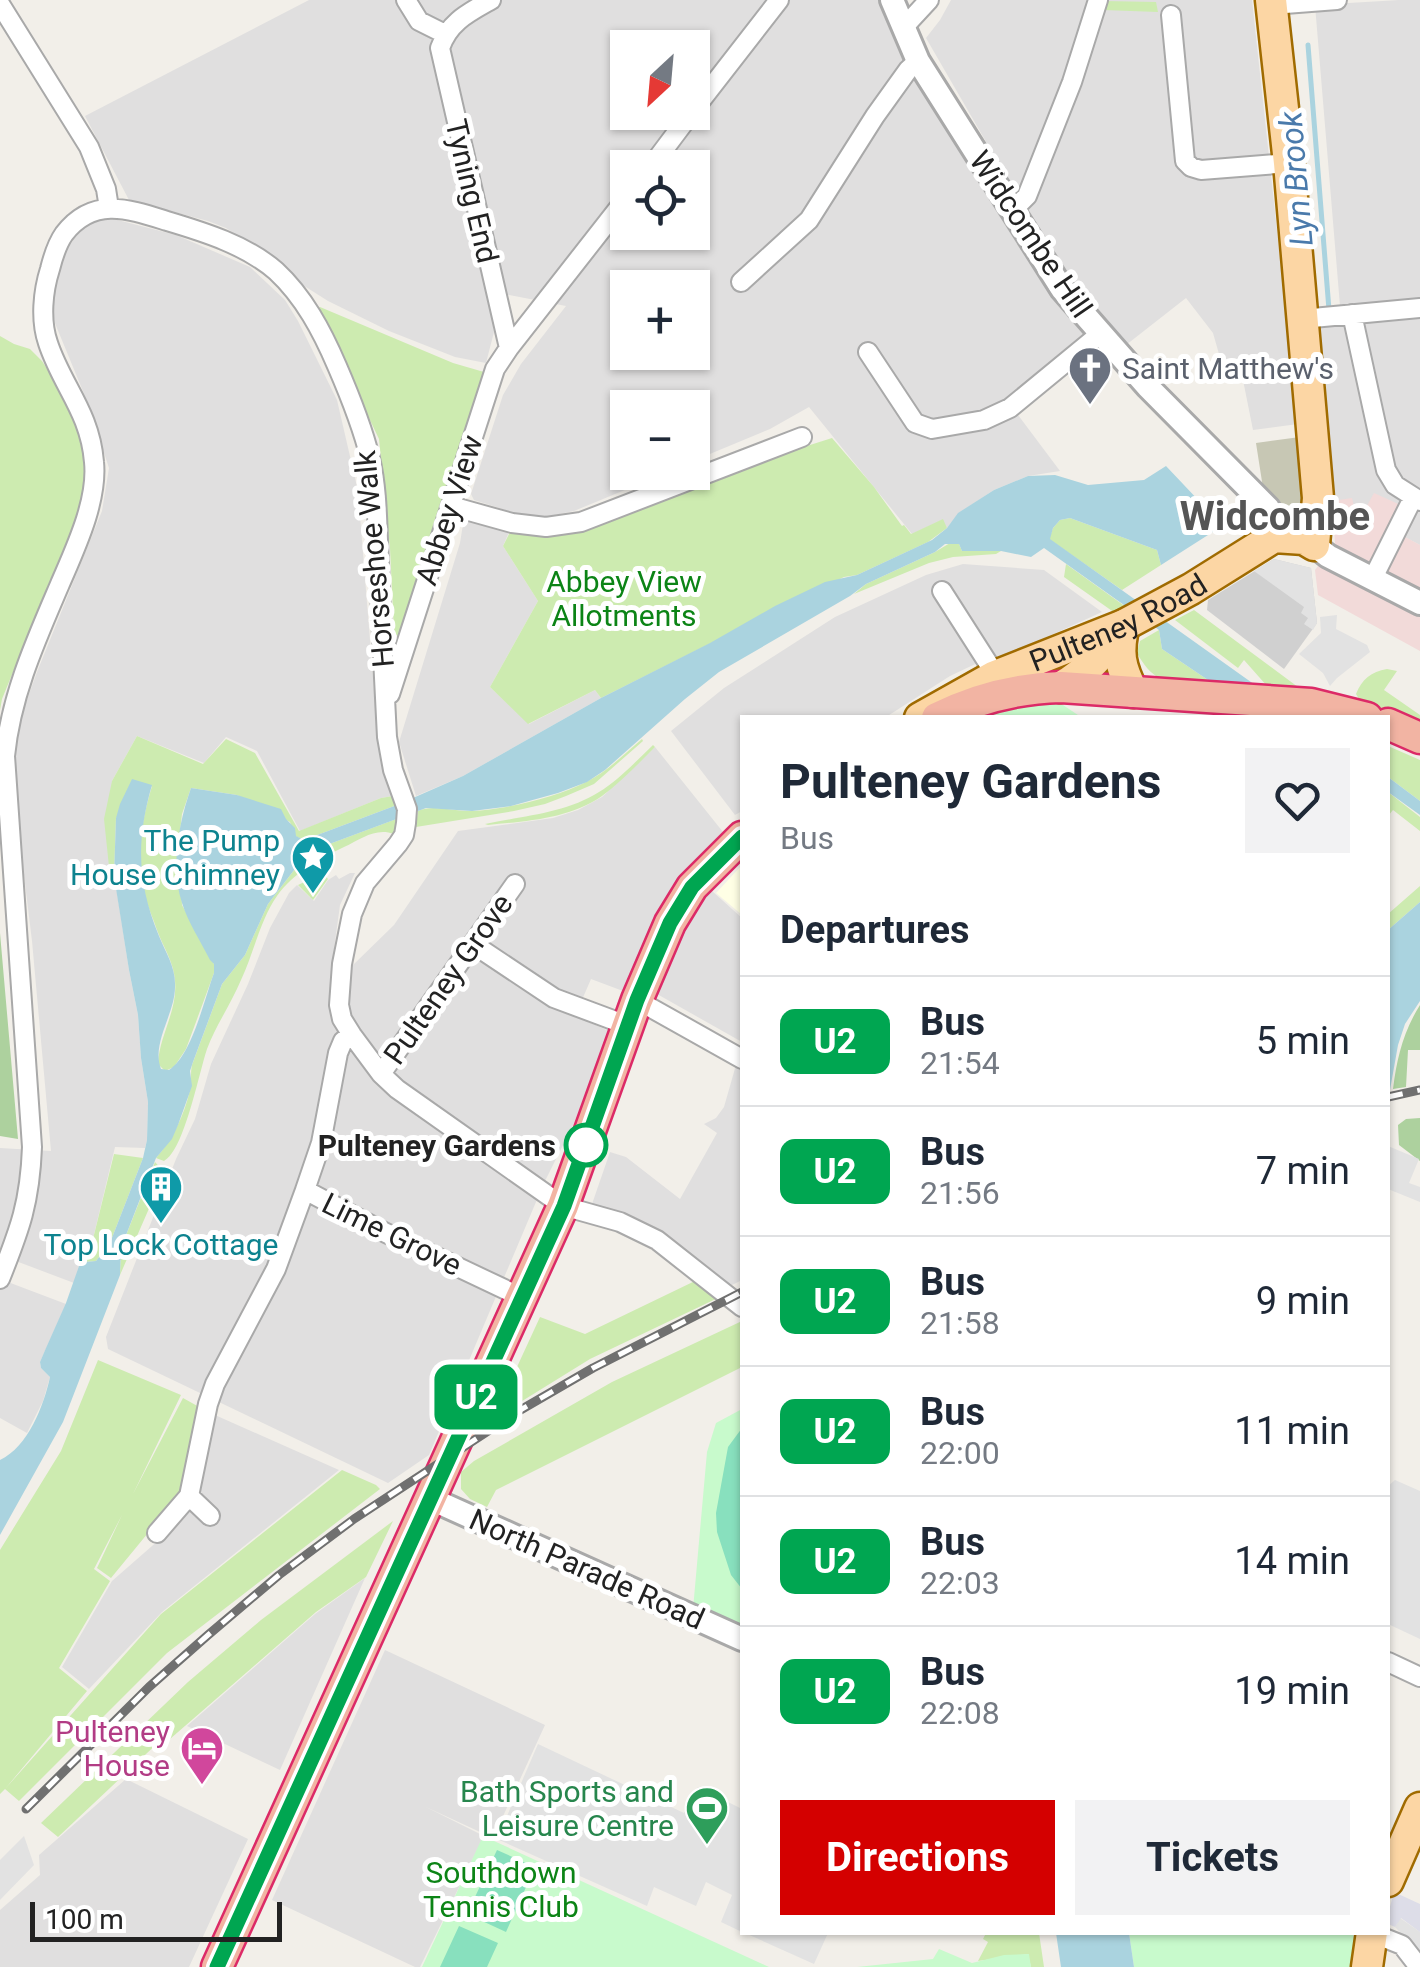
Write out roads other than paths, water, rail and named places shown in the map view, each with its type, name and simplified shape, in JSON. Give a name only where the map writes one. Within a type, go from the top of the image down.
[{"type":"highway","points":[[995,686],[1289,702],[1357,715]]},
{"type":"highway","name":"Pulteney Road","points":[[944,715],[974,702],[995,686]]},
{"type":"highway","points":[[1390,725],[1420,738]]},
{"type":"highway","points":[[217,1967],[564,1206],[633,1013],[670,923],[692,887],[740,839]]},
{"type":"main road","points":[[1272,2],[1318,498],[1314,545],[1274,537]]},
{"type":"main road","name":"Pulteney Road","points":[[927,715],[1162,605],[1274,537]]},
{"type":"main road","points":[[1061,687],[1081,675],[1128,622]]},
{"type":"main road","points":[[1128,622],[1120,658],[1132,692]]},
{"type":"main road","points":[[1390,1876],[1420,1808]]},
{"type":"main road","points":[[1367,1967],[1372,1935]]},
{"type":"street","points":[[406,0],[419,21],[445,34],[458,19],[491,0]]},
{"type":"street","points":[[710,89],[779,0]]},
{"type":"street","name":"Widcombe Hill","points":[[892,0],[918,61],[1062,289],[1148,387],[1268,508],[1274,522],[1274,537]]},
{"type":"street","points":[[904,27],[929,0]]},
{"type":"street","points":[[1012,210],[1027,196],[1088,39],[1098,0]]},
{"type":"street","points":[[1272,2],[1337,0]]},
{"type":"street","points":[[0,4],[89,146],[110,208],[94,210],[64,234],[47,279],[43,312],[47,341],[91,437],[95,466],[89,507],[16,694],[7,733],[5,756],[32,1147],[31,1184],[22,1225],[0,1279]]},
{"type":"street","points":[[1171,15],[1185,161],[1202,170],[1288,163]]},
{"type":"street","name":"Tyning End","points":[[445,34],[441,58],[509,348]]},
{"type":"street","points":[[741,282],[809,220],[875,116],[918,61]]},
{"type":"street","name":"Horseshoe Walk","points":[[110,208],[168,221],[251,253],[291,287],[322,332],[356,410],[371,462],[385,707]]},
{"type":"street","name":"Abbey View","points":[[385,707],[495,370],[610,219]]},
{"type":"street","points":[[1302,319],[1420,308]]},
{"type":"street","points":[[1352,314],[1386,470],[1395,485],[1416,500],[1373,578]]},
{"type":"street","points":[[868,352],[916,423],[932,429],[984,420],[1010,408],[1100,334]]},
{"type":"street","points":[[451,506],[512,523],[546,527],[581,522],[802,437]]},
{"type":"street","points":[[1314,545],[1420,603]]},
{"type":"street","points":[[942,591],[988,663],[995,686]]},
{"type":"street","points":[[385,707],[387,737],[407,810],[406,823],[398,844],[365,883],[352,914],[339,988],[342,1019],[381,1074],[397,1089],[564,1206],[620,1222],[658,1240],[740,1304]]},
{"type":"street","name":"Pulteney Grove","points":[[381,1074],[515,884]]},
{"type":"street","points":[[473,944],[554,998],[633,1013],[740,1058]]},
{"type":"street","name":"Lime Grove","points":[[352,1035],[343,1041],[338,1052],[321,1142],[304,1190],[521,1297]]},
{"type":"street","points":[[157,1533],[189,1496],[215,1384],[285,1248],[304,1190]]},
{"type":"street","points":[[189,1496],[210,1516]]},
{"type":"street","name":"North Parade Road","points":[[431,1499],[740,1638]]},
{"type":"street","points":[[1390,1663],[1420,1677]]},
{"type":"street","points":[[1377,1935],[1402,1945],[1419,1967]]},
{"type":"water","points":[[1166,466],[1219,528],[1161,565],[1157,550],[1070,518],[1060,520],[1050,539],[1297,715],[1269,715],[1229,684],[1211,682],[1162,649],[1159,630],[1044,548],[1031,557],[1001,551],[962,551],[959,544],[945,544],[866,584],[719,672],[587,782],[511,806],[472,811],[426,808],[316,849],[301,861],[268,904],[245,955],[222,984],[190,1071],[192,1086],[178,1125],[156,1158],[121,1248],[120,1275],[63,1422],[0,1535],[0,1460],[19,1445],[39,1412],[50,1377],[40,1362],[79,1266],[96,1261],[110,1243],[147,1140],[148,1102],[138,1015],[114,876],[116,818],[132,779],[152,785],[143,824],[141,861],[146,898],[175,980],[159,1049],[161,1069],[169,1070],[191,1040],[214,973],[214,964],[188,917],[178,889],[178,845],[191,788],[237,795],[281,809],[295,828],[296,836],[304,840],[463,776],[775,606],[825,582],[857,575],[932,540],[958,513],[994,490],[1028,476],[1055,475],[1088,485],[1144,480]]},
{"type":"water","points":[[1390,778],[1420,801],[1420,815],[1390,793]]},
{"type":"water","points":[[1420,902],[1420,1001],[1405,1024],[1390,1090],[1390,928]]},
{"type":"water","points":[[1056,1935],[1129,1935],[1134,1967],[1061,1967]]},
{"type":"waterway","name":"Lyn Brook","points":[[1308,45],[1329,310]]},
{"type":"railway","points":[[1390,1097],[1420,1090]]},
{"type":"railway","points":[[26,1809],[149,1687],[279,1575],[354,1519],[517,1412],[593,1368],[740,1293]]},
{"type":"place","name":"Saint Matthew's","points":[[1090,406]]},
{"type":"place","name":"The Pump House Chimney","points":[[313,895]]},
{"type":"place","name":"Pulteney Gardens","points":[[586,1145]]},
{"type":"place","name":"Top Lock Cottage","points":[[161,1225]]},
{"type":"place","name":"Pulteney House","points":[[202,1786]]},
{"type":"place","name":"Bath Sports and Leisure Centre","points":[[707,1846]]},
{"type":"district","name":"Widcombe","points":[[1275,516]]},
{"type":"park label","name":"Abbey View Allotments","points":[[624,598]]},
{"type":"park label","name":"Southdown Tennis Club","points":[[501,1889]]}]
